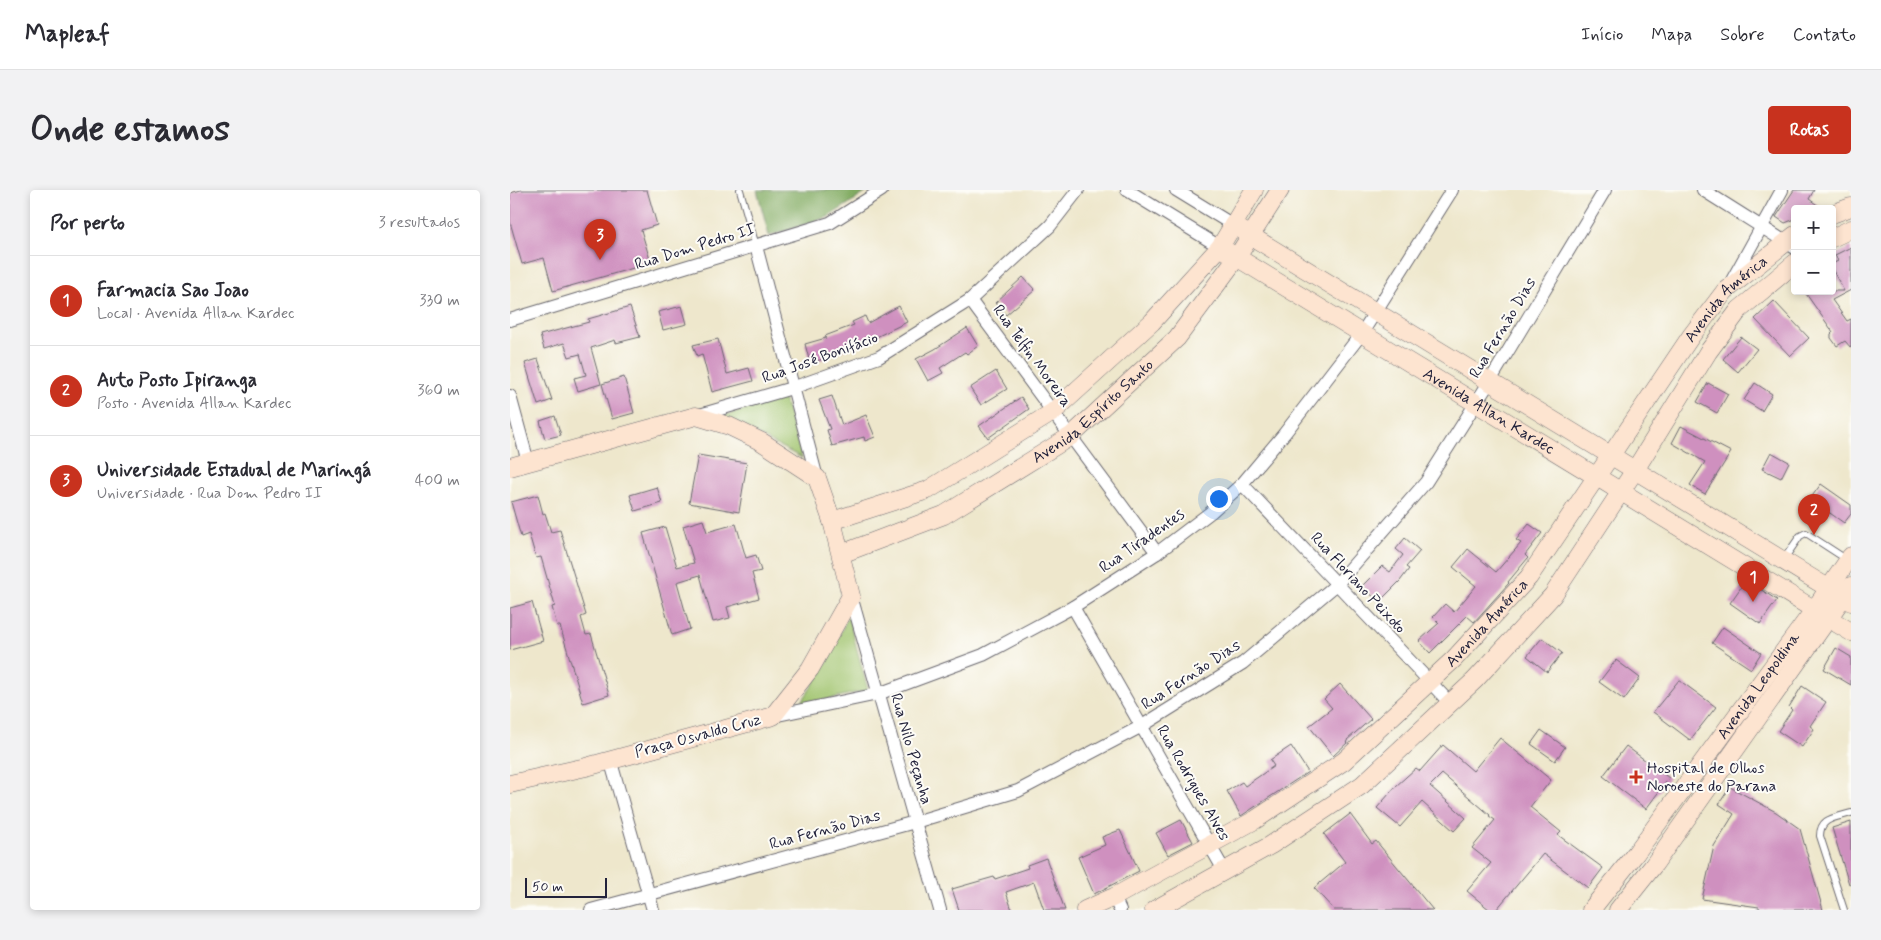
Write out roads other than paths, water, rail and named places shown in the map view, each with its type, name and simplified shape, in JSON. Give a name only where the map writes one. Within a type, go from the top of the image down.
[{"type":"main road","name":"Avenida Espírito Santo","points":[[832,521],[928,490],[1053,412],[1152,322],[1220,247],[1254,190]]},
{"type":"main road","name":"Avenida Espírito Santo","points":[[841,554],[944,515],[1071,436],[1177,338],[1237,257],[1280,190]]},
{"type":"main road","points":[[1836,213],[1851,207]]},
{"type":"main road","name":"Avenida Allan Kardec","points":[[1233,225],[1784,560],[1844,593]]},
{"type":"main road","points":[[1836,236],[1851,230]]},
{"type":"main road","name":"Avenida América","points":[[1104,906],[1255,820],[1344,761],[1454,658],[1529,576],[1598,477],[1691,336],[1725,291],[1791,242]]},
{"type":"main road","name":"Avenida Allan Kardec","points":[[1220,247],[1851,632]]},
{"type":"main road","name":"Avenida América","points":[[1154,910],[1271,845],[1362,785],[1475,680],[1553,595],[1621,492],[1708,352],[1739,310],[1791,266]]},
{"type":"main road","points":[[510,467],[696,416],[729,426],[762,442],[817,478],[832,521],[851,596]]},
{"type":"main road","name":"Avenida Leopoldina","points":[[1599,907],[1821,614],[1844,593],[1850,558]]},
{"type":"main road","name":"Praça Osvaldo Cruz","points":[[510,784],[773,716],[810,669],[851,596]]},
{"type":"main road","name":"Avenida Leopoldina","points":[[1618,910],[1653,866],[1821,614]]},
{"type":"street","name":"Rua Dom Pedro II","points":[[510,320],[830,224],[882,190]]},
{"type":"street","name":"Rua José Bonifácio","points":[[696,416],[792,388],[879,357],[970,300],[1050,226],[1078,190]]},
{"type":"street","name":"Avenida Allan Kardec","points":[[1127,190],[1220,247]]},
{"type":"street","name":"Avenida Allan Kardec","points":[[1176,190],[1233,225]]},
{"type":"street","name":"Rua Tiradentes","points":[[773,716],[878,694],[984,655],[1073,607],[1157,553],[1211,512],[1242,484],[1284,434],[1362,333],[1452,190]]},
{"type":"street","name":"Rua Fernão Dias","points":[[591,910],[915,822],[1018,791],[1142,726],[1244,663],[1336,584],[1426,482],[1490,381],[1605,190]]},
{"type":"street","points":[[1703,190],[1761,226],[1791,241]]},
{"type":"street","points":[[1725,291],[1782,190]]},
{"type":"street","points":[[756,246],[817,478]]},
{"type":"street","name":"Rua Telfin Moreira","points":[[970,300],[1157,553]]},
{"type":"street","points":[[510,396],[528,462]]},
{"type":"street","name":"Rua Floriano Peixoto","points":[[1242,484],[1450,703]]},
{"type":"street","name":"Rua Nilo Peçanha","points":[[851,596],[940,910]]},
{"type":"street","name":"Rua Rodrigues Alves","points":[[1073,607],[1225,872]]},
{"type":"street","points":[[610,759],[653,910]]},
{"type":"lane","points":[[740,190],[756,246]]},
{"type":"lane","points":[[1784,560],[1800,536],[1806,533],[1850,558]]},
{"type":"lane","points":[[1844,910],[1820,836],[1820,827],[1824,821],[1851,813]]},
{"type":"place","name":"Universidade Estadual de Maringá","points":[[600,260]]},
{"type":"place","name":"Auto Posto Ipiranga","points":[[1814,535]]},
{"type":"place","name":"Farmacia Sao Joao","points":[[1753,602]]},
{"type":"place","name":"Hospital de Olhos Noroeste do Parana","points":[[1636,777]]}]
